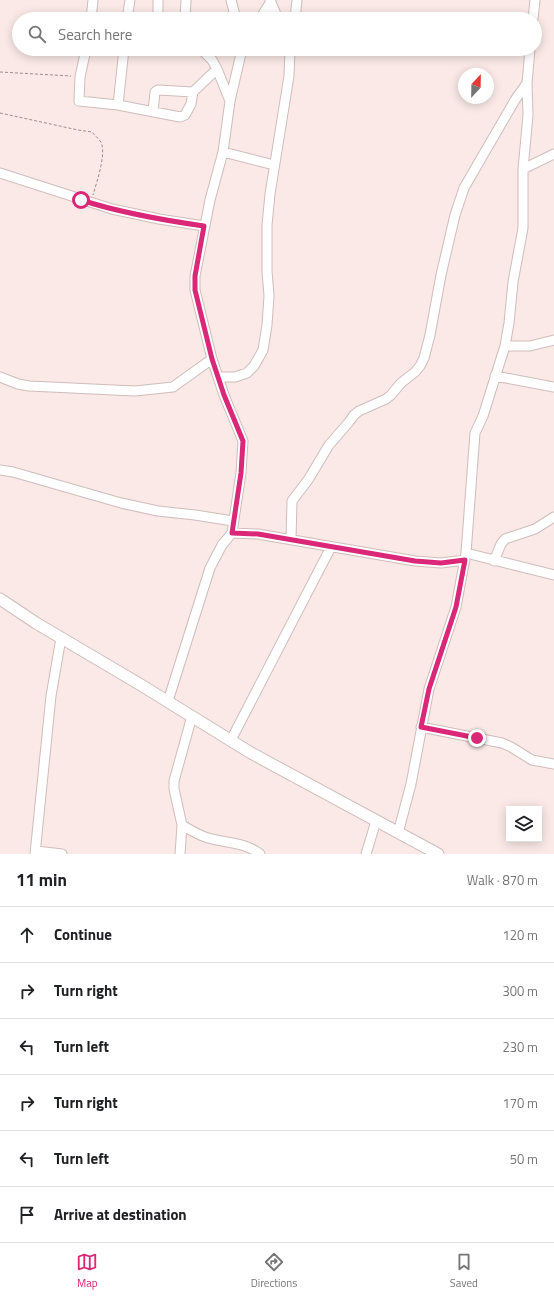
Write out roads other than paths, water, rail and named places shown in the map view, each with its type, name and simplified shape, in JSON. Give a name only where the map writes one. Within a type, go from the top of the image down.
[{"type":"main road","points":[[0,599],[36,623],[168,701],[251,753],[432,853]]},
{"type":"street","points":[[93,12],[94,0]]},
{"type":"street","points":[[128,12],[130,0]]},
{"type":"street","points":[[158,0],[158,12]]},
{"type":"street","points":[[185,12],[186,0]]},
{"type":"street","points":[[231,0],[234,12]]},
{"type":"street","points":[[295,12],[297,0]]},
{"type":"street","points":[[534,12],[535,0]]},
{"type":"street","points":[[264,12],[270,1]]},
{"type":"street","points":[[270,1],[275,12]]},
{"type":"street","points":[[84,56],[80,77],[79,101],[118,105],[180,117],[185,116],[191,104],[193,92],[217,69]]},
{"type":"street","points":[[118,105],[123,56]]},
{"type":"street","points":[[208,56],[217,69],[230,101]]},
{"type":"street","points":[[168,701],[210,568],[222,545],[232,533],[241,473],[243,441],[212,359],[195,290],[195,276],[204,226],[223,152],[230,101],[240,56]]},
{"type":"street","points":[[218,377],[235,377],[247,373],[254,366],[263,350],[267,325],[269,296],[267,271],[267,225],[274,165],[289,76],[290,56]]},
{"type":"street","points":[[398,833],[411,784],[429,689],[456,607],[466,557],[475,433],[483,416],[505,346],[509,323],[513,282],[523,228],[523,169],[528,114],[527,83],[529,56]]},
{"type":"street","points":[[291,540],[292,501],[308,480],[329,445],[354,415],[359,411],[386,399],[420,366],[424,358],[430,335],[441,275],[455,215],[464,188],[515,100],[527,83]]},
{"type":"street","points":[[153,111],[156,92],[158,90],[193,92]]},
{"type":"street","points":[[223,152],[274,165]]},
{"type":"street","points":[[523,169],[554,154]]},
{"type":"street","points":[[0,173],[112,209],[143,216],[204,226]]},
{"type":"street","points":[[505,346],[530,346],[554,340]]},
{"type":"street","points":[[0,378],[18,384],[44,388],[119,391],[155,389],[173,387],[212,359]]},
{"type":"street","points":[[495,376],[554,387]]},
{"type":"street","points":[[0,470],[13,472],[158,512],[195,515],[233,521]]},
{"type":"street","points":[[494,561],[501,544],[505,539],[535,529],[554,517]]},
{"type":"street","points":[[232,533],[258,534],[415,561],[441,563],[466,557],[494,561],[554,575]]},
{"type":"street","points":[[231,740],[331,547]]},
{"type":"street","points":[[61,638],[51,696],[35,853],[62,854]]},
{"type":"street","points":[[180,854],[182,825],[174,788],[174,781],[192,716]]},
{"type":"street","points":[[421,727],[502,743],[532,760],[554,764]]},
{"type":"street","points":[[366,854],[376,821]]},
{"type":"street","points":[[182,825],[198,834],[244,846],[255,850],[260,854]]}]
